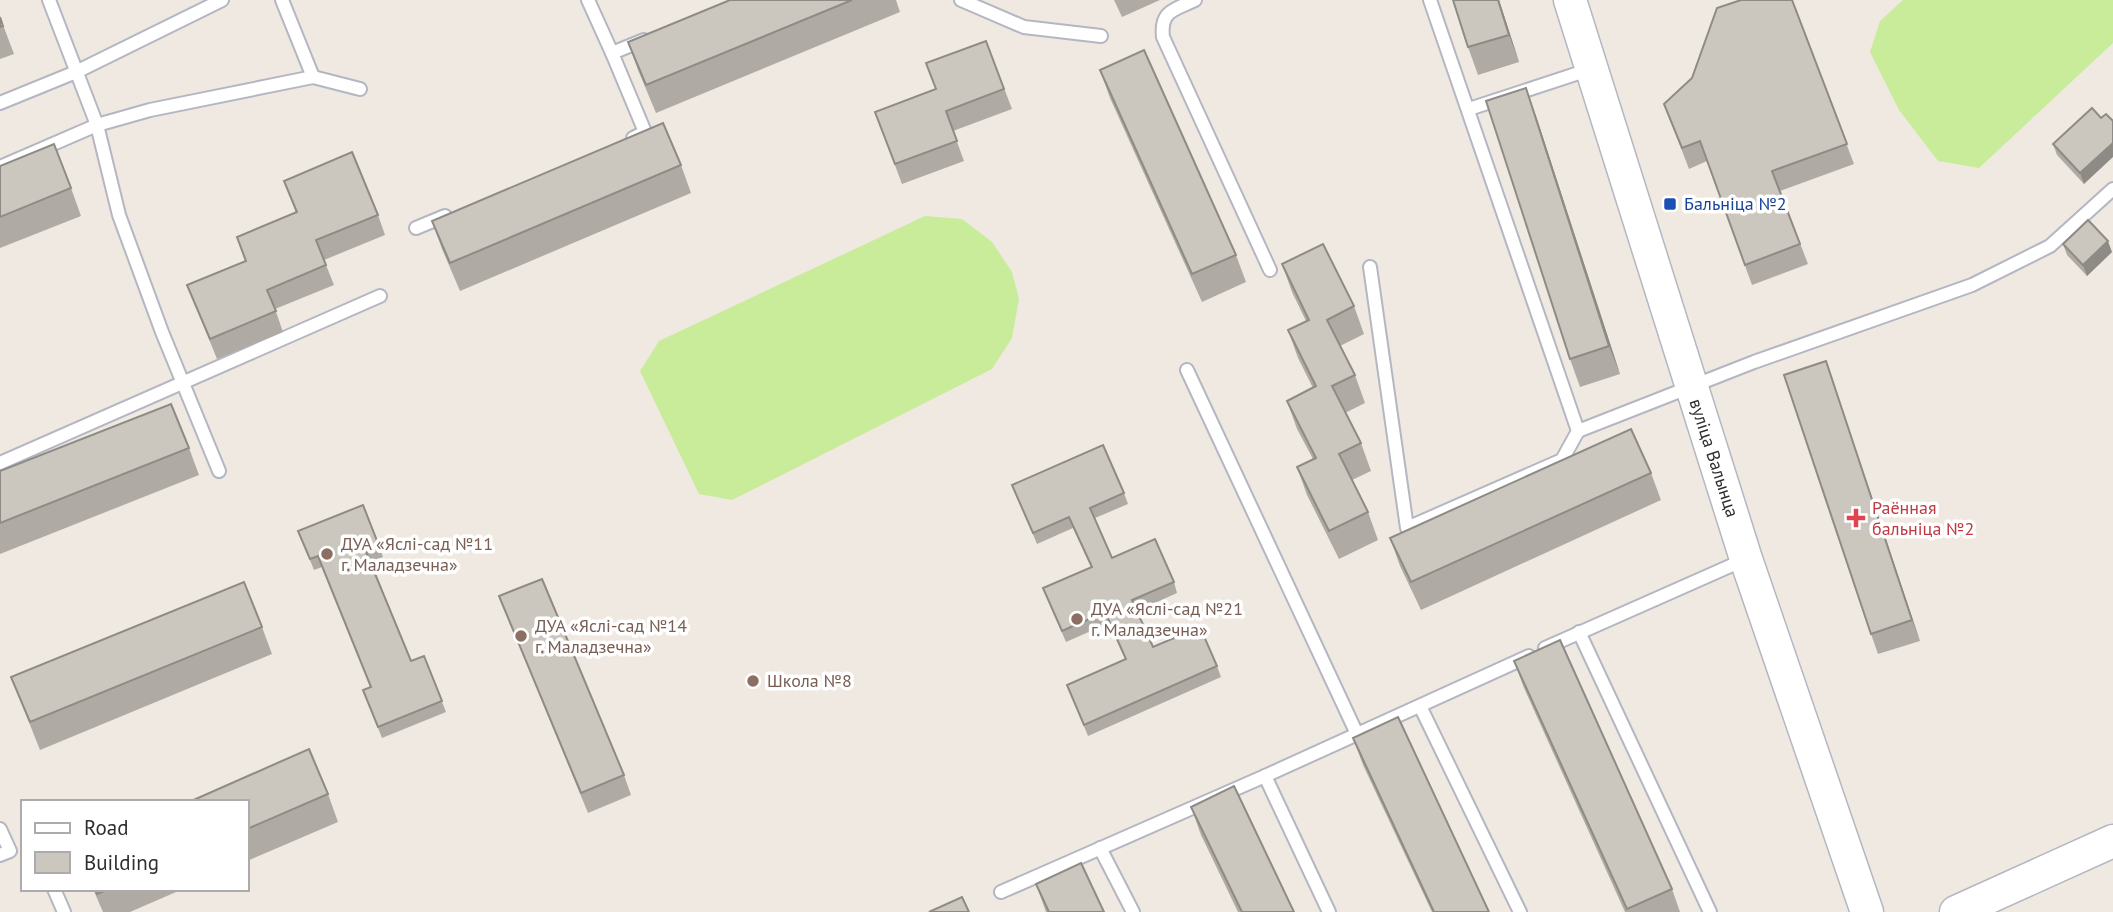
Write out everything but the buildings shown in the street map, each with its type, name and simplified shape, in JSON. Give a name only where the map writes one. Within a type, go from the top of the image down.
[{"type":"street","name":"вуліца Валынца","points":[[1570,0],[1746,559],[1867,912]]},
{"type":"street","points":[[1971,909],[2113,841]]},
{"type":"lane","points":[[49,0],[97,125],[119,215],[219,471]]},
{"type":"lane","points":[[0,103],[76,72],[222,0]]},
{"type":"lane","points":[[282,0],[313,77]]},
{"type":"lane","points":[[588,0],[645,132],[620,143]]},
{"type":"lane","points":[[961,0],[1024,27],[1101,36]]},
{"type":"lane","points":[[1195,0],[1167,13],[1163,19],[1163,37],[1270,270]]},
{"type":"lane","points":[[1430,0],[1578,432]]},
{"type":"lane","points":[[611,53],[660,34]]},
{"type":"lane","points":[[1469,109],[1592,69]]},
{"type":"lane","points":[[0,167],[97,125],[150,110],[313,77],[360,89]]},
{"type":"lane","points":[[1370,267],[1407,528],[1562,460],[1578,432],[1691,387],[1972,285],[2050,246],[2113,189]]},
{"type":"lane","points":[[416,228],[454,212]]},
{"type":"lane","points":[[0,463],[380,296]]},
{"type":"lane","points":[[1187,370],[1357,734]]},
{"type":"lane","points":[[1001,892],[1746,559]]},
{"type":"lane","points":[[1579,632],[1710,912]]},
{"type":"lane","points":[[1420,706],[1520,912]]},
{"type":"lane","points":[[1265,776],[1329,912]]},
{"type":"lane","points":[[0,829],[5,853]]},
{"type":"lane","points":[[1100,848],[1133,912]]},
{"type":"lane","points":[[55,891],[64,912]]},
{"type":"green space","points":[[1903,0],[2113,0],[2113,43],[1979,168],[1938,161],[1899,110],[1870,52],[1880,21]]},
{"type":"green space","points":[[925,216],[962,219],[992,242],[1012,272],[1019,299],[1012,338],[992,369],[732,500],[699,494],[640,371],[659,341]]},
{"type":"place","name":"Бальніца №2","points":[[1670,204]]},
{"type":"place","name":"Раённая бальніца №2","points":[[1856,518]]},
{"type":"place","name":"ДУА «Яслі-сад №11 г. Маладзечна»","points":[[327,554]]},
{"type":"place","name":"ДУА «Яслі-сад №21 г. Маладзечна»","points":[[1077,619]]},
{"type":"place","name":"ДУА «Яслі-сад №14 г. Маладзечна»","points":[[521,636]]},
{"type":"place","name":"Школа №8","points":[[753,681]]}]
